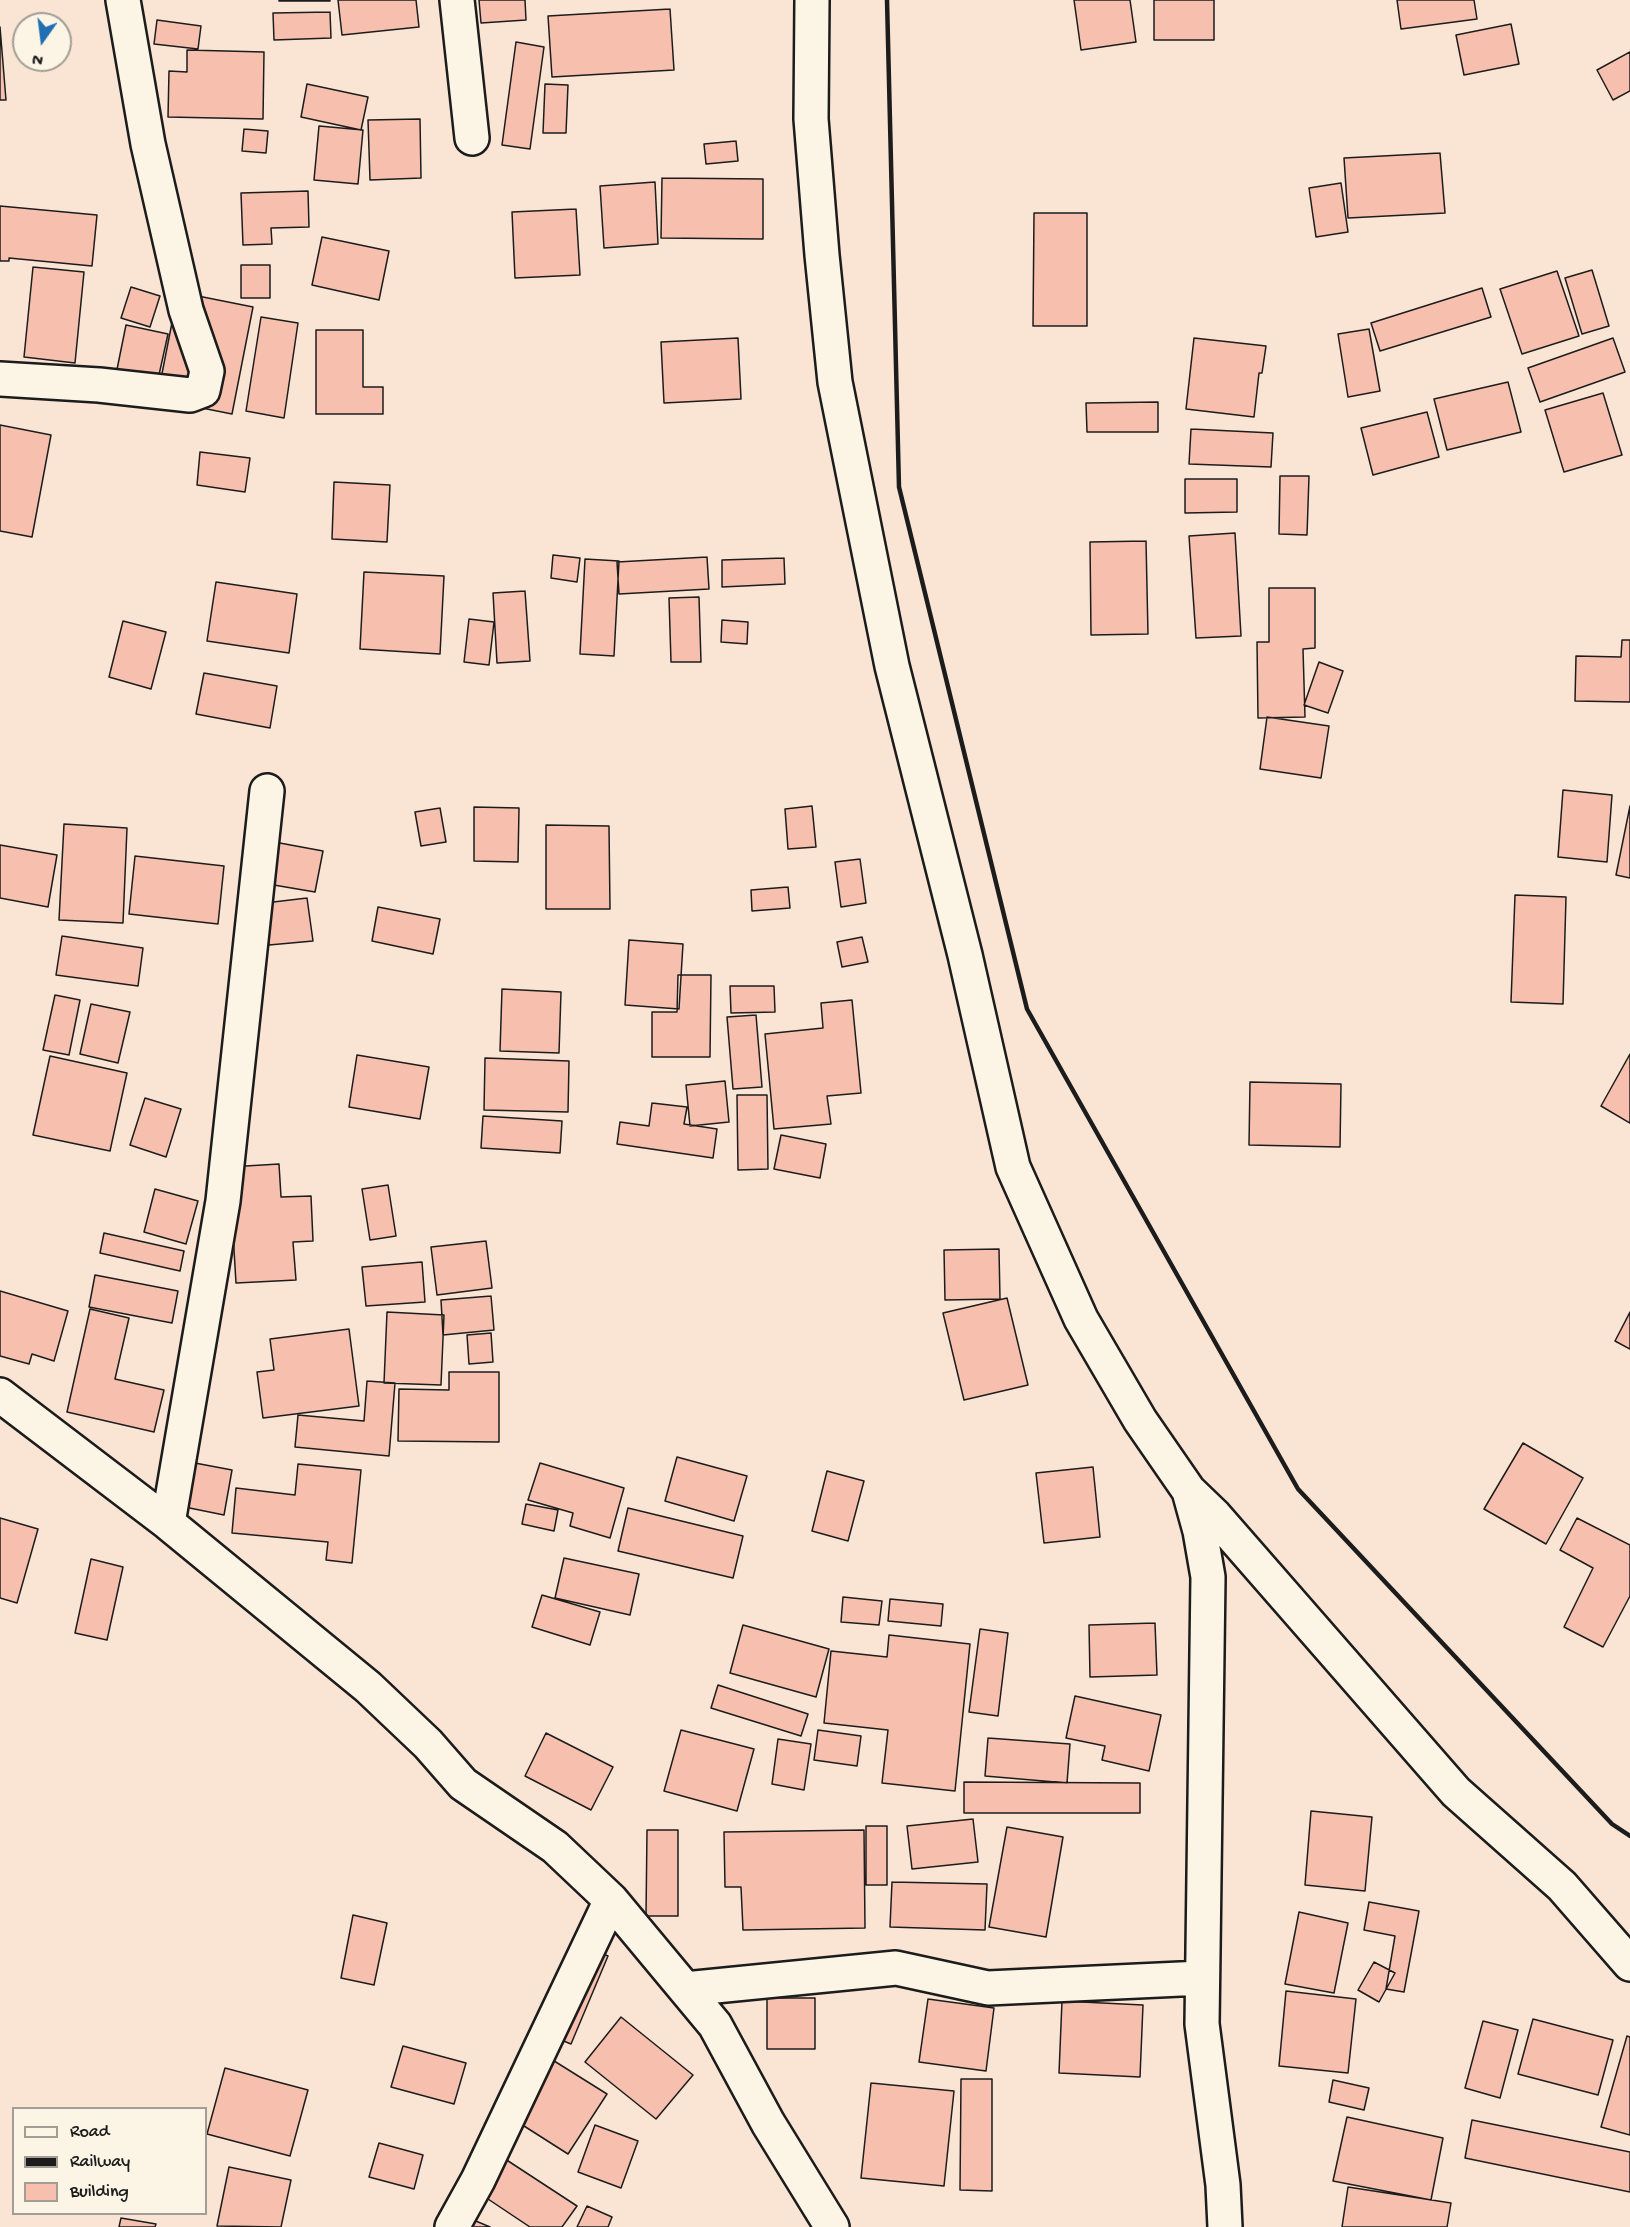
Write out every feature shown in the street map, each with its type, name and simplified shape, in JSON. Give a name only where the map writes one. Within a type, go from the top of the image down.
[{"type":"street","points":[[0,379],[99,385],[190,396],[203,390],[207,371],[186,310],[147,144],[123,0]]},
{"type":"street","points":[[457,0],[472,138]]},
{"type":"street","points":[[812,0],[811,119],[835,382],[892,666],[965,955],[1013,1167],[1081,1319],[1140,1420],[1189,1491],[1215,1516],[1456,1792],[1562,1886],[1630,1964]]},
{"type":"street","points":[[168,1523],[223,1201],[267,791]]},
{"type":"street","points":[[0,1395],[168,1523],[368,1687],[428,1744],[464,1784],[555,1847],[610,1900],[715,2025],[768,2123],[832,2227]]},
{"type":"street","points":[[1189,1491],[1200,1531],[1208,1577],[1202,2024],[1223,2185],[1225,2227]]},
{"type":"street","points":[[452,2227],[488,2159],[610,1900]]},
{"type":"street","points":[[685,1989],[896,1968],[988,1988],[1202,1978]]},
{"type":"building","points":[[330,0],[330,1],[279,1]]},
{"type":"building","points":[[338,0],[416,0],[419,27],[342,35]]},
{"type":"building","points":[[479,0],[525,0],[526,20],[481,23]]},
{"type":"building","points":[[1074,0],[1130,0],[1136,42],[1081,50]]},
{"type":"building","points":[[1154,0],[1214,0],[1214,40],[1154,40]]},
{"type":"building","points":[[1397,0],[1474,0],[1477,19],[1401,29]]},
{"type":"building","points":[[670,9],[674,70],[552,77],[548,16]]},
{"type":"building","points":[[330,12],[331,38],[274,40],[273,13]]},
{"type":"building","points":[[157,20],[201,26],[198,49],[154,44]]},
{"type":"building","points":[[1511,24],[1519,64],[1464,75],[1456,35]]},
{"type":"building","points":[[0,27],[6,100],[0,100]]},
{"type":"building","points":[[516,42],[544,47],[530,149],[502,145]]},
{"type":"building","points":[[187,50],[264,52],[263,119],[168,117],[169,71],[187,72]]},
{"type":"building","points":[[1630,52],[1630,91],[1613,100],[1597,70]]},
{"type":"building","points":[[307,84],[368,97],[361,130],[301,117]]},
{"type":"building","points":[[545,84],[568,85],[566,133],[543,133]]},
{"type":"building","points":[[420,119],[421,178],[370,180],[368,120]]},
{"type":"building","points":[[319,126],[363,130],[358,184],[314,180]]},
{"type":"building","points":[[244,129],[268,131],[266,153],[242,151]]},
{"type":"building","points":[[736,141],[738,161],[706,164],[704,144]]},
{"type":"building","points":[[1440,153],[1445,213],[1348,218],[1344,158]]},
{"type":"building","points":[[662,178],[763,179],[763,239],[661,238]]},
{"type":"building","points":[[655,182],[658,244],[604,248],[600,186]]},
{"type":"building","points":[[1341,183],[1348,232],[1316,237],[1309,188]]},
{"type":"building","points":[[308,191],[309,227],[271,228],[272,244],[243,245],[241,193]]},
{"type":"building","points":[[0,206],[97,215],[92,266],[9,258],[9,261],[0,261]]},
{"type":"building","points":[[576,209],[580,275],[515,278],[512,212]]},
{"type":"building","points":[[1034,213],[1087,213],[1087,326],[1033,326]]},
{"type":"building","points":[[322,237],[389,251],[379,300],[312,285]]},
{"type":"building","points":[[241,265],[270,265],[270,298],[241,298]]},
{"type":"building","points":[[33,267],[84,272],[75,363],[24,357]]},
{"type":"building","points":[[1592,270],[1609,326],[1582,334],[1565,278]]},
{"type":"building","points":[[1557,271],[1579,336],[1522,354],[1500,289]]},
{"type":"building","points":[[131,287],[160,296],[150,327],[121,318]]},
{"type":"building","points":[[1482,288],[1491,317],[1380,351],[1371,323]]},
{"type":"building","points":[[178,292],[253,307],[232,414],[157,399]]},
{"type":"building","points":[[261,317],[298,323],[284,418],[246,411]]},
{"type":"building","points":[[126,325],[168,334],[153,402],[112,394]]},
{"type":"building","points":[[1369,329],[1380,391],[1348,397],[1338,334]]},
{"type":"building","points":[[316,330],[363,330],[363,387],[383,387],[383,414],[316,414]]},
{"type":"building","points":[[738,338],[741,399],[664,403],[661,342]]},
{"type":"building","points":[[1194,338],[1266,346],[1262,373],[1259,373],[1254,417],[1186,409]]},
{"type":"building","points":[[1613,338],[1625,372],[1540,402],[1528,368]]},
{"type":"building","points":[[1508,382],[1521,432],[1447,450],[1434,399]]},
{"type":"building","points":[[1603,393],[1622,455],[1564,472],[1545,410]]},
{"type":"building","points":[[1158,402],[1158,432],[1087,432],[1086,403]]},
{"type":"building","points":[[1427,412],[1439,457],[1373,475],[1361,428]]},
{"type":"building","points":[[0,425],[51,435],[32,537],[0,531]]},
{"type":"building","points":[[1191,429],[1273,433],[1271,467],[1189,464]]},
{"type":"building","points":[[200,452],[250,458],[245,492],[197,485]]},
{"type":"building","points":[[1280,476],[1309,476],[1307,535],[1279,534]]},
{"type":"building","points":[[1185,479],[1237,479],[1237,512],[1185,513]]},
{"type":"building","points":[[334,482],[390,485],[387,542],[332,539]]},
{"type":"building","points":[[1235,533],[1241,636],[1196,638],[1189,536]]},
{"type":"building","points":[[1146,541],[1148,634],[1091,635],[1090,542]]},
{"type":"building","points":[[553,555],[580,558],[577,582],[551,578]]},
{"type":"building","points":[[707,557],[709,589],[619,594],[617,562]]},
{"type":"building","points":[[784,558],[785,584],[722,587],[722,560]]},
{"type":"building","points":[[585,559],[619,561],[614,656],[580,654]]},
{"type":"building","points":[[364,572],[444,576],[440,654],[360,649]]},
{"type":"building","points":[[216,582],[297,594],[289,653],[207,641]]},
{"type":"building","points":[[1269,588],[1315,588],[1315,648],[1303,649],[1305,717],[1258,718],[1257,642],[1269,642]]},
{"type":"building","points":[[525,591],[530,661],[497,663],[493,593]]},
{"type":"building","points":[[699,597],[701,662],[671,662],[669,598]]},
{"type":"building","points":[[469,619],[494,622],[489,665],[464,662]]},
{"type":"building","points":[[722,620],[748,622],[747,644],[721,642]]},
{"type":"building","points":[[123,621],[166,632],[151,689],[109,677]]},
{"type":"building","points":[[1622,640],[1630,640],[1630,702],[1575,701],[1576,656],[1621,657]]},
{"type":"building","points":[[1319,662],[1343,671],[1328,713],[1304,705]]},
{"type":"building","points":[[204,673],[277,686],[270,728],[196,714]]},
{"type":"building","points":[[1267,717],[1329,726],[1321,778],[1260,769]]},
{"type":"building","points":[[1563,790],[1612,795],[1607,862],[1558,857]]},
{"type":"building","points":[[812,806],[816,847],[788,849],[785,809]]},
{"type":"building","points":[[1630,806],[1630,878],[1616,875]]},
{"type":"building","points":[[474,807],[519,808],[518,862],[474,861]]},
{"type":"building","points":[[440,808],[446,842],[421,846],[415,812]]},
{"type":"building","points":[[64,824],[127,828],[123,923],[59,920]]},
{"type":"building","points":[[546,825],[609,826],[610,909],[546,909]]},
{"type":"building","points":[[269,841],[323,851],[315,892],[262,883]]},
{"type":"building","points":[[0,845],[57,855],[48,907],[0,898]]},
{"type":"building","points":[[135,856],[224,866],[218,924],[129,914]]},
{"type":"building","points":[[860,859],[866,903],[841,907],[835,862]]},
{"type":"building","points":[[788,887],[790,908],[752,911],[751,890]]},
{"type":"building","points":[[1515,895],[1566,897],[1563,1004],[1511,1002]]},
{"type":"building","points":[[307,898],[313,941],[269,945],[265,903]]},
{"type":"building","points":[[378,907],[440,919],[433,954],[372,941]]},
{"type":"building","points":[[62,936],[143,948],[138,986],[56,975]]},
{"type":"building","points":[[862,937],[868,962],[842,967],[837,942]]},
{"type":"building","points":[[629,940],[683,944],[679,1009],[625,1005]]},
{"type":"building","points":[[678,975],[711,975],[710,1057],[652,1057],[652,1012],[677,1012]]},
{"type":"building","points":[[730,986],[774,986],[775,1012],[731,1013]]},
{"type":"building","points":[[502,989],[561,992],[559,1053],[500,1051]]},
{"type":"building","points":[[55,995],[80,1000],[69,1055],[43,1050]]},
{"type":"building","points":[[852,1000],[861,1093],[827,1096],[831,1124],[774,1129],[765,1034],[823,1028],[821,1003]]},
{"type":"building","points":[[91,1004],[130,1012],[118,1063],[80,1054]]},
{"type":"building","points":[[756,1015],[762,1087],[733,1089],[727,1017]]},
{"type":"building","points":[[1630,1054],[1630,1123],[1601,1106]]},
{"type":"building","points":[[357,1055],[429,1067],[420,1119],[349,1107]]},
{"type":"building","points":[[50,1056],[127,1073],[110,1151],[33,1135]]},
{"type":"building","points":[[485,1058],[569,1061],[568,1112],[484,1110]]},
{"type":"building","points":[[725,1081],[729,1122],[690,1126],[686,1085]]},
{"type":"building","points":[[1250,1082],[1341,1084],[1340,1147],[1249,1145]]},
{"type":"building","points":[[737,1095],[767,1095],[768,1169],[738,1170]]},
{"type":"building","points":[[145,1098],[181,1109],[166,1157],[130,1145]]},
{"type":"building","points":[[652,1103],[687,1107],[684,1124],[717,1129],[713,1158],[617,1144],[620,1122],[649,1126]]},
{"type":"building","points":[[483,1116],[562,1121],[560,1153],[481,1148]]},
{"type":"building","points":[[781,1135],[826,1144],[820,1178],[774,1169]]},
{"type":"building","points":[[279,1164],[281,1197],[311,1196],[313,1241],[293,1242],[296,1280],[236,1283],[229,1167]]},
{"type":"building","points":[[388,1185],[396,1236],[370,1240],[362,1189]]},
{"type":"building","points":[[155,1189],[198,1201],[186,1244],[144,1232]]},
{"type":"building","points":[[104,1233],[184,1251],[180,1271],[100,1253]]},
{"type":"building","points":[[486,1241],[492,1288],[437,1295],[431,1247]]},
{"type":"building","points":[[999,1249],[1000,1299],[945,1300],[944,1250]]},
{"type":"building","points":[[422,1262],[425,1302],[366,1306],[362,1267]]},
{"type":"building","points":[[95,1275],[178,1291],[172,1323],[89,1307]]},
{"type":"building","points":[[0,1291],[68,1311],[54,1361],[32,1354],[29,1364],[0,1356]]},
{"type":"building","points":[[491,1296],[494,1330],[443,1335],[441,1300]]},
{"type":"building","points":[[1007,1298],[1028,1385],[964,1400],[943,1313]]},
{"type":"building","points":[[90,1309],[129,1318],[115,1379],[164,1390],[154,1432],[67,1412]]},
{"type":"building","points":[[387,1312],[444,1315],[441,1385],[384,1383]]},
{"type":"building","points":[[1630,1312],[1630,1349],[1615,1341]]},
{"type":"building","points":[[349,1329],[359,1406],[263,1418],[257,1372],[274,1370],[270,1339]]},
{"type":"building","points":[[491,1333],[493,1362],[469,1364],[467,1335]]},
{"type":"building","points":[[449,1372],[499,1372],[499,1442],[398,1441],[399,1389],[449,1390]]},
{"type":"building","points":[[367,1381],[395,1383],[389,1456],[295,1447],[298,1415],[364,1421]]},
{"type":"building","points":[[1523,1443],[1583,1478],[1546,1544],[1484,1509]]},
{"type":"building","points":[[677,1457],[747,1476],[734,1521],[665,1501]]},
{"type":"building","points":[[179,1460],[232,1470],[224,1515],[170,1504]]},
{"type":"building","points":[[540,1463],[624,1488],[610,1538],[570,1526],[573,1513],[528,1500]]},
{"type":"building","points":[[298,1464],[361,1470],[352,1563],[326,1560],[328,1542],[232,1533],[236,1488],[295,1495]]},
{"type":"building","points":[[1093,1467],[1100,1537],[1044,1543],[1036,1473]]},
{"type":"building","points":[[827,1471],[864,1481],[848,1541],[812,1531]]},
{"type":"building","points":[[526,1504],[558,1510],[554,1531],[522,1524]]},
{"type":"building","points":[[628,1508],[743,1536],[733,1578],[618,1551]]},
{"type":"building","points":[[0,1518],[38,1529],[17,1603],[0,1598]]},
{"type":"building","points":[[1577,1518],[1630,1545],[1630,1596],[1603,1647],[1564,1627],[1593,1568],[1560,1550]]},
{"type":"building","points":[[564,1558],[639,1574],[630,1615],[555,1598]]},
{"type":"building","points":[[91,1559],[123,1567],[107,1640],[75,1633]]},
{"type":"building","points":[[542,1595],[600,1612],[590,1645],[532,1627]]},
{"type":"building","points":[[843,1597],[882,1601],[879,1625],[841,1622]]},
{"type":"building","points":[[890,1599],[943,1604],[941,1626],[888,1621]]},
{"type":"building","points":[[1155,1623],[1157,1675],[1090,1677],[1089,1625]]},
{"type":"building","points":[[743,1625],[829,1649],[816,1697],[730,1673]]},
{"type":"building","points":[[980,1629],[1008,1633],[998,1716],[969,1712]]},
{"type":"building","points":[[889,1635],[970,1644],[955,1791],[882,1783],[888,1730],[824,1723],[831,1651],[887,1657]]},
{"type":"building","points":[[718,1685],[808,1714],[801,1736],[711,1708]]},
{"type":"building","points":[[1075,1696],[1161,1715],[1149,1771],[1102,1760],[1105,1746],[1066,1738]]},
{"type":"building","points":[[681,1730],[754,1749],[737,1811],[664,1791]]},
{"type":"building","points":[[818,1730],[861,1736],[857,1766],[814,1760]]},
{"type":"building","points":[[546,1733],[613,1767],[591,1810],[525,1776]]},
{"type":"building","points":[[988,1738],[1070,1744],[1067,1783],[985,1776]]},
{"type":"building","points":[[778,1739],[811,1744],[804,1790],[772,1784]]},
{"type":"building","points":[[964,1782],[1140,1783],[1140,1813],[964,1813]]},
{"type":"building","points":[[1311,1811],[1372,1817],[1365,1891],[1305,1885]]},
{"type":"building","points":[[973,1819],[978,1862],[912,1869],[907,1826]]},
{"type":"building","points":[[866,1826],[887,1826],[887,1885],[866,1885]]},
{"type":"building","points":[[1007,1827],[1063,1837],[1046,1937],[989,1927]]},
{"type":"building","points":[[647,1830],[678,1830],[678,1916],[646,1916]]},
{"type":"building","points":[[864,1830],[865,1928],[743,1930],[741,1887],[725,1887],[724,1832]]},
{"type":"building","points":[[892,1882],[987,1884],[985,1930],[890,1927]]},
{"type":"building","points":[[1369,1902],[1419,1911],[1404,1992],[1386,1989],[1395,1936],[1364,1930]]},
{"type":"building","points":[[1299,1912],[1348,1923],[1334,1993],[1285,1984]]},
{"type":"building","points":[[353,1915],[387,1923],[374,1985],[341,1978]]},
{"type":"building","points":[[582,1945],[608,1956],[571,2044],[544,2033]]},
{"type":"building","points":[[1374,1962],[1395,1973],[1379,2002],[1358,1990]]},
{"type":"building","points":[[1286,1991],[1356,1999],[1348,2073],[1279,2066]]},
{"type":"building","points":[[767,1998],[815,1998],[815,2049],[767,2049]]},
{"type":"building","points":[[928,1999],[994,2008],[986,2071],[919,2062]]},
{"type":"building","points":[[1062,2001],[1143,2005],[1140,2077],[1059,2073]]},
{"type":"building","points":[[621,2017],[693,2075],[656,2119],[585,2062]]},
{"type":"building","points":[[1533,2019],[1613,2040],[1598,2095],[1518,2074]]},
{"type":"building","points":[[1483,2021],[1518,2030],[1500,2098],[1465,2088]]},
{"type":"building","points":[[1627,2036],[1630,2037],[1630,2135],[1601,2127]]},
{"type":"building","points":[[403,2046],[466,2063],[454,2104],[391,2087]]},
{"type":"building","points":[[551,2059],[607,2094],[568,2154],[513,2119]]},
{"type":"building","points":[[225,2068],[308,2090],[290,2156],[207,2134]]},
{"type":"building","points":[[961,2079],[992,2079],[992,2191],[960,2190]]},
{"type":"building","points":[[1333,2080],[1369,2088],[1364,2110],[1329,2102]]},
{"type":"building","points":[[871,2083],[954,2091],[944,2186],[861,2178]]},
{"type":"building","points":[[1347,2117],[1443,2138],[1431,2200],[1333,2181]]},
{"type":"building","points":[[1472,2120],[1630,2152],[1630,2192],[1465,2158]]},
{"type":"building","points":[[595,2125],[638,2141],[621,2188],[578,2172]]},
{"type":"building","points":[[379,2143],[423,2155],[414,2189],[369,2177]]},
{"type":"building","points":[[499,2155],[577,2206],[562,2227],[530,2227],[476,2191]]},
{"type":"building","points":[[229,2167],[291,2180],[281,2227],[217,2226]]},
{"type":"building","points":[[1348,2187],[1451,2203],[1447,2227],[1342,2227]]},
{"type":"building","points":[[587,2206],[612,2217],[608,2227],[577,2227]]},
{"type":"building","points":[[121,2218],[156,2224],[155,2227],[119,2227]]},
{"type":"building","points":[[471,2219],[490,2227],[468,2227]]},
{"type":"railway","points":[[887,0],[899,487],[1027,1009],[1298,1489],[1612,1824],[1630,1836]]}]
